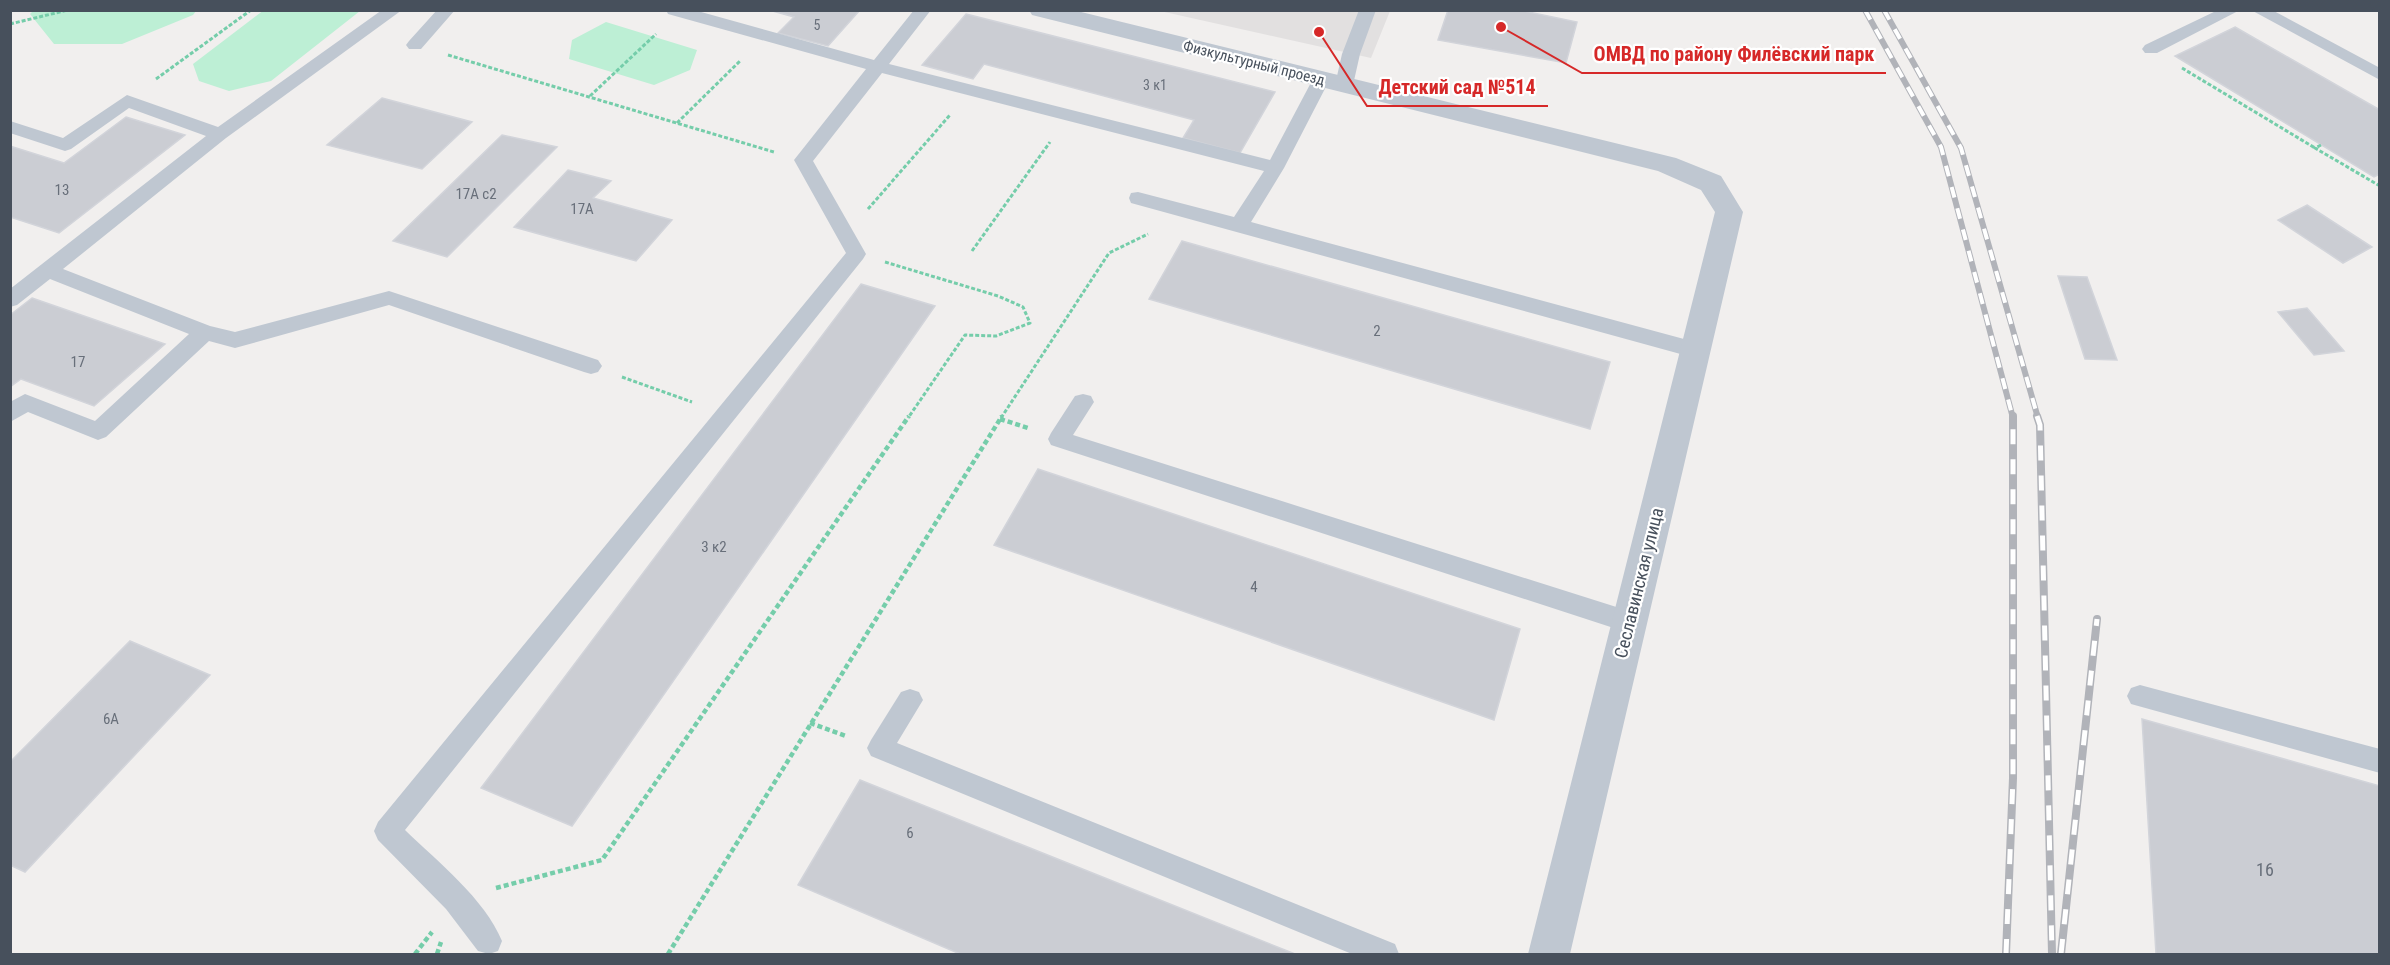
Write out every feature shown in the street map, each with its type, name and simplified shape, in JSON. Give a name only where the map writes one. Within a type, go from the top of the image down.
[{"type":"street","name":"Физкультурный проезд","points":[[1041,10],[1666,165],[1711,183],[1729,212]]},
{"type":"street","name":"Сеславинская улица","points":[[1549,954],[1729,212]]},
{"type":"lane","points":[[10,300],[220,134],[394,10]]},
{"type":"lane","points":[[415,45],[447,10]]},
{"type":"lane","points":[[488,941],[456,899],[387,831],[726,414],[850,245],[804,160],[923,10]]},
{"type":"lane","points":[[1239,225],[1351,54],[1368,10]]},
{"type":"lane","points":[[2151,49],[2232,10]]},
{"type":"lane","points":[[2259,10],[2379,75]]},
{"type":"lane","points":[[676,11],[878,67],[1275,168]]},
{"type":"lane","points":[[10,127],[65,145],[127,101],[220,134]]},
{"type":"lane","points":[[1138,198],[1695,350]]},
{"type":"lane","points":[[48,271],[205,332],[235,340],[389,298],[591,366]]},
{"type":"lane","points":[[10,414],[25,402],[98,431],[205,332]]},
{"type":"lane","points":[[1083,402],[1059,439],[1629,622]]},
{"type":"lane","points":[[2140,696],[2379,761]]},
{"type":"lane","points":[[910,700],[880,748],[1385,954]]},
{"type":"path","points":[[10,24],[68,10]]},
{"type":"path","points":[[127,101],[251,10]]},
{"type":"path","points":[[589,97],[676,11]]},
{"type":"path","points":[[677,123],[765,36]]},
{"type":"path","points":[[415,45],[804,160]]},
{"type":"path","points":[[2151,49],[2379,186]]},
{"type":"path","points":[[456,899],[602,860],[965,335],[996,336],[1030,322],[1023,307],[998,296],[850,245],[972,91]]},
{"type":"path","points":[[972,251],[1069,116]]},
{"type":"path","points":[[2315,148],[2321,146]]},
{"type":"path","points":[[668,954],[1000,419],[1109,253],[1194,213]]},
{"type":"path","points":[[591,366],[726,414]]},
{"type":"shaded area","points":[[1160,11],[1390,11],[1371,58]]},
{"type":"green space","points":[[34,10],[196,11],[193,15],[122,44],[54,44],[30,14]]},
{"type":"green space","points":[[264,10],[360,11],[271,81],[229,91],[199,81],[193,64]]},
{"type":"green space","points":[[606,22],[697,50],[690,70],[654,85],[569,59],[572,40]]},
{"type":"building","points":[[769,10],[860,10],[828,46],[778,33],[794,17]]},
{"type":"building","points":[[1448,10],[1519,10],[1577,22],[1566,63],[1438,40]]},
{"type":"building","points":[[966,14],[1275,92],[1240,153],[1183,138],[1194,120],[984,64],[973,79],[922,65]]},
{"type":"building","points":[[2235,27],[2380,110],[2380,174],[2374,177],[2175,56]]},
{"type":"building","points":[[382,98],[472,122],[422,169],[327,145]]},
{"type":"building","points":[[126,117],[185,135],[59,233],[10,217],[10,146],[64,163]]},
{"type":"building","points":[[502,135],[557,147],[447,257],[393,241]]},
{"type":"building","points":[[568,170],[611,181],[593,198],[672,220],[636,261],[514,227]]},
{"type":"building","points":[[2307,205],[2372,247],[2343,263],[2278,220]]},
{"type":"building","points":[[1182,241],[1610,362],[1590,429],[1149,299]]},
{"type":"building","points":[[2058,276],[2087,277],[2117,360],[2085,359]]},
{"type":"building","points":[[861,284],[935,306],[572,826],[481,788]]},
{"type":"building","points":[[32,298],[165,344],[94,406],[21,379],[10,387],[10,315]]},
{"type":"building","points":[[2307,308],[2344,351],[2314,355],[2278,312]]},
{"type":"building","points":[[1038,469],[1520,629],[1494,720],[994,545]]},
{"type":"building","points":[[130,641],[210,675],[25,872],[10,865],[10,762]]},
{"type":"building","points":[[2142,719],[2380,786],[2380,954],[2156,954]]},
{"type":"building","points":[[860,780],[1295,954],[960,954],[798,885]]},
{"type":"railway","points":[[1865,10],[1941,147],[2013,418]]},
{"type":"railway","points":[[1884,10],[1961,148],[2038,418]]},
{"type":"railway","points":[[2037,416],[2040,425],[2052,954]]},
{"type":"railway","points":[[2006,954],[2013,778],[2013,418]]},
{"type":"railway","points":[[2061,954],[2097,619]]},
{"type":"place","name":"ОМВД по району Филёвский парк","points":[[1501,27]]},
{"type":"place","name":"Детский сад №514","points":[[1319,32]]}]
